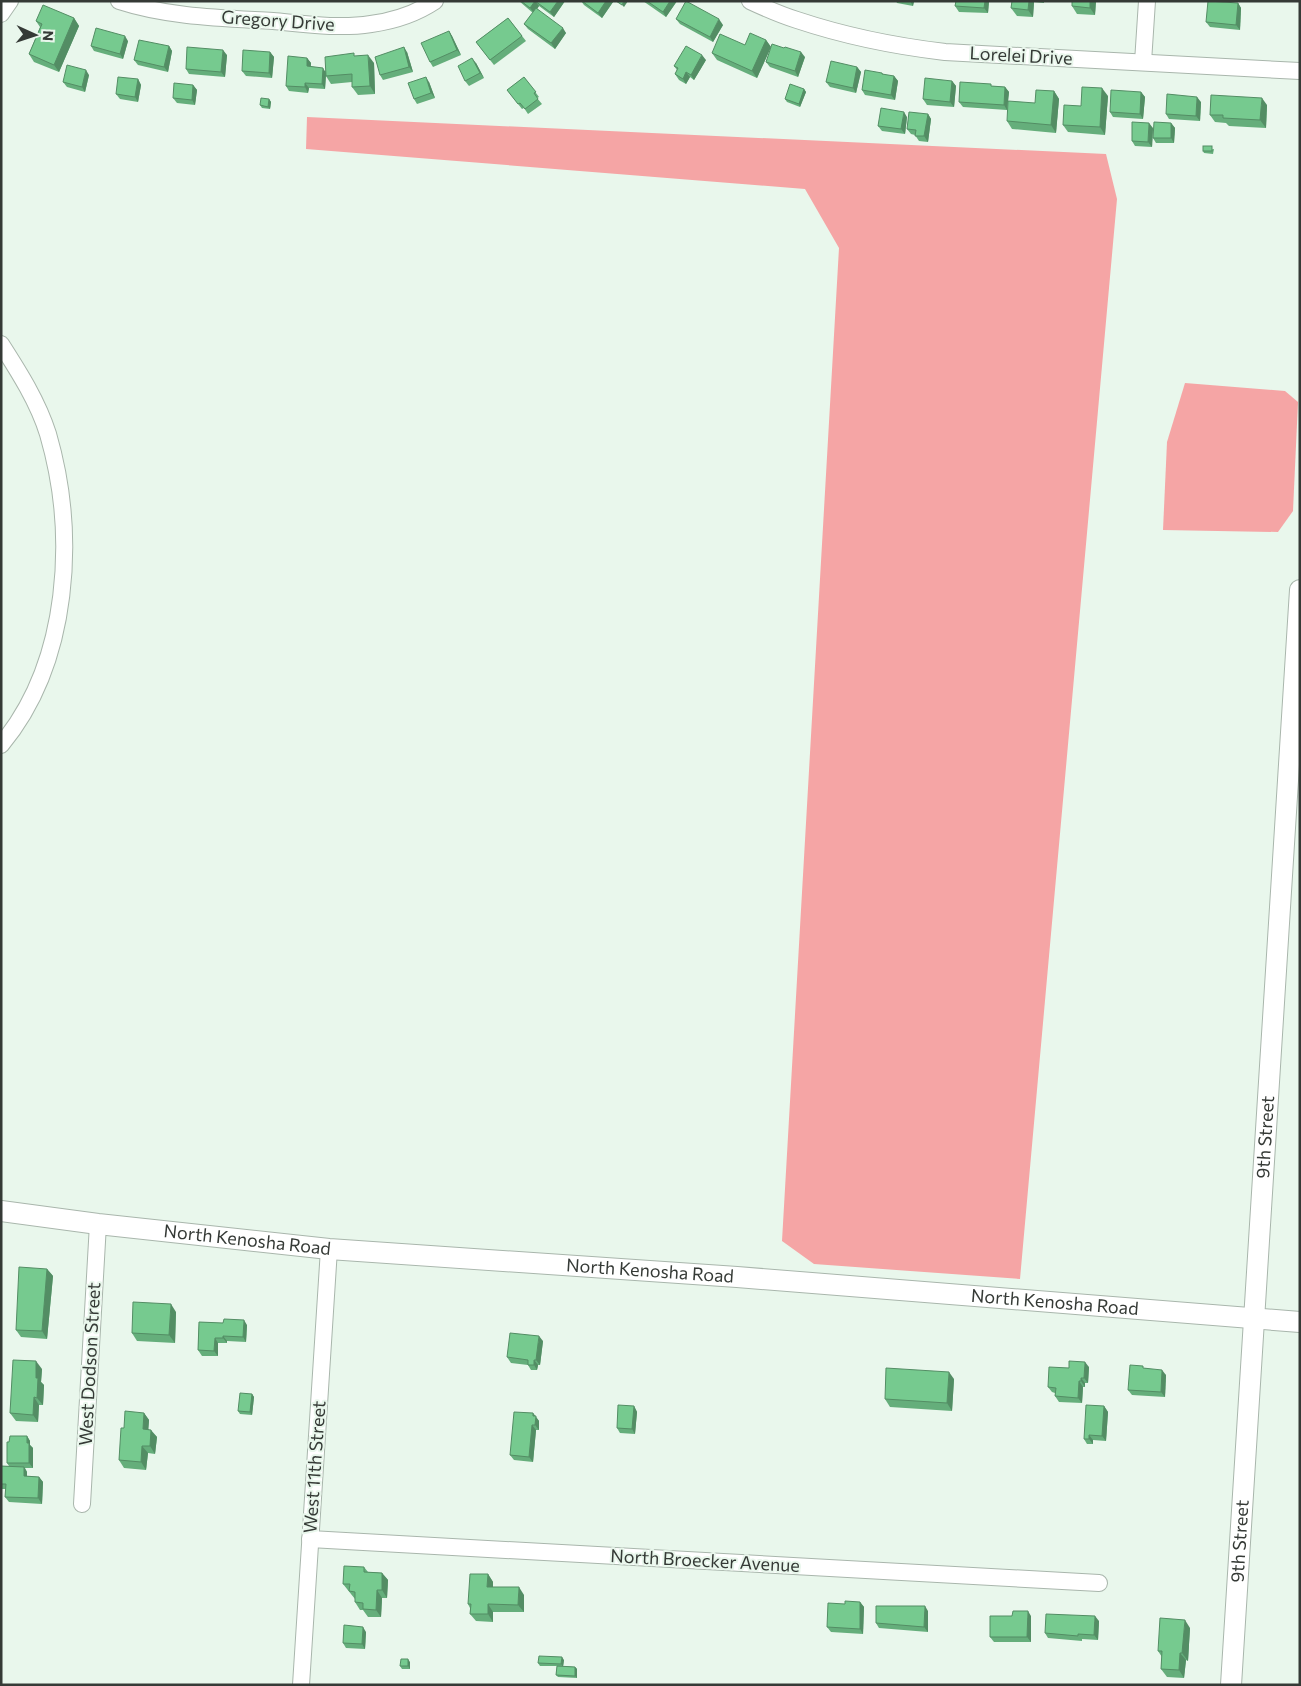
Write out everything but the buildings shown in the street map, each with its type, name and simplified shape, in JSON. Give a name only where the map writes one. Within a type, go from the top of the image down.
[{"type":"street","points":[[1,14],[10,1]]},
{"type":"street","name":"Gregory Drive","points":[[119,1],[139,8],[183,15],[336,26],[371,24],[406,15],[435,1]]},
{"type":"street","name":"Lorelei Drive","points":[[750,1],[796,20],[878,43],[909,48],[944,52],[1300,71]]},
{"type":"street","points":[[1143,62],[1146,1]]},
{"type":"street","points":[[1,344],[25,381],[48,433],[60,489],[65,539],[63,580],[56,626],[47,662],[32,699],[1,745]]},
{"type":"street","name":"9th Street","points":[[1231,1685],[1300,590]]},
{"type":"street","name":"North Kenosha Road","points":[[1,1211],[98,1224],[329,1249],[737,1277],[1300,1322]]},
{"type":"street","name":"West Dodson Street","points":[[82,1504],[98,1224]]},
{"type":"street","name":"West 11th Street","points":[[301,1685],[329,1249]]},
{"type":"street","name":"North Broecker Avenue","points":[[310,1538],[1099,1583]]},
{"type":"shaded area","points":[[307,117],[1106,154],[1117,199],[1020,1279],[814,1264],[782,1241],[839,248],[805,189],[306,149]]},
{"type":"shaded area","points":[[1185,383],[1285,391],[1298,402],[1293,511],[1278,532],[1163,530],[1167,442]]}]
